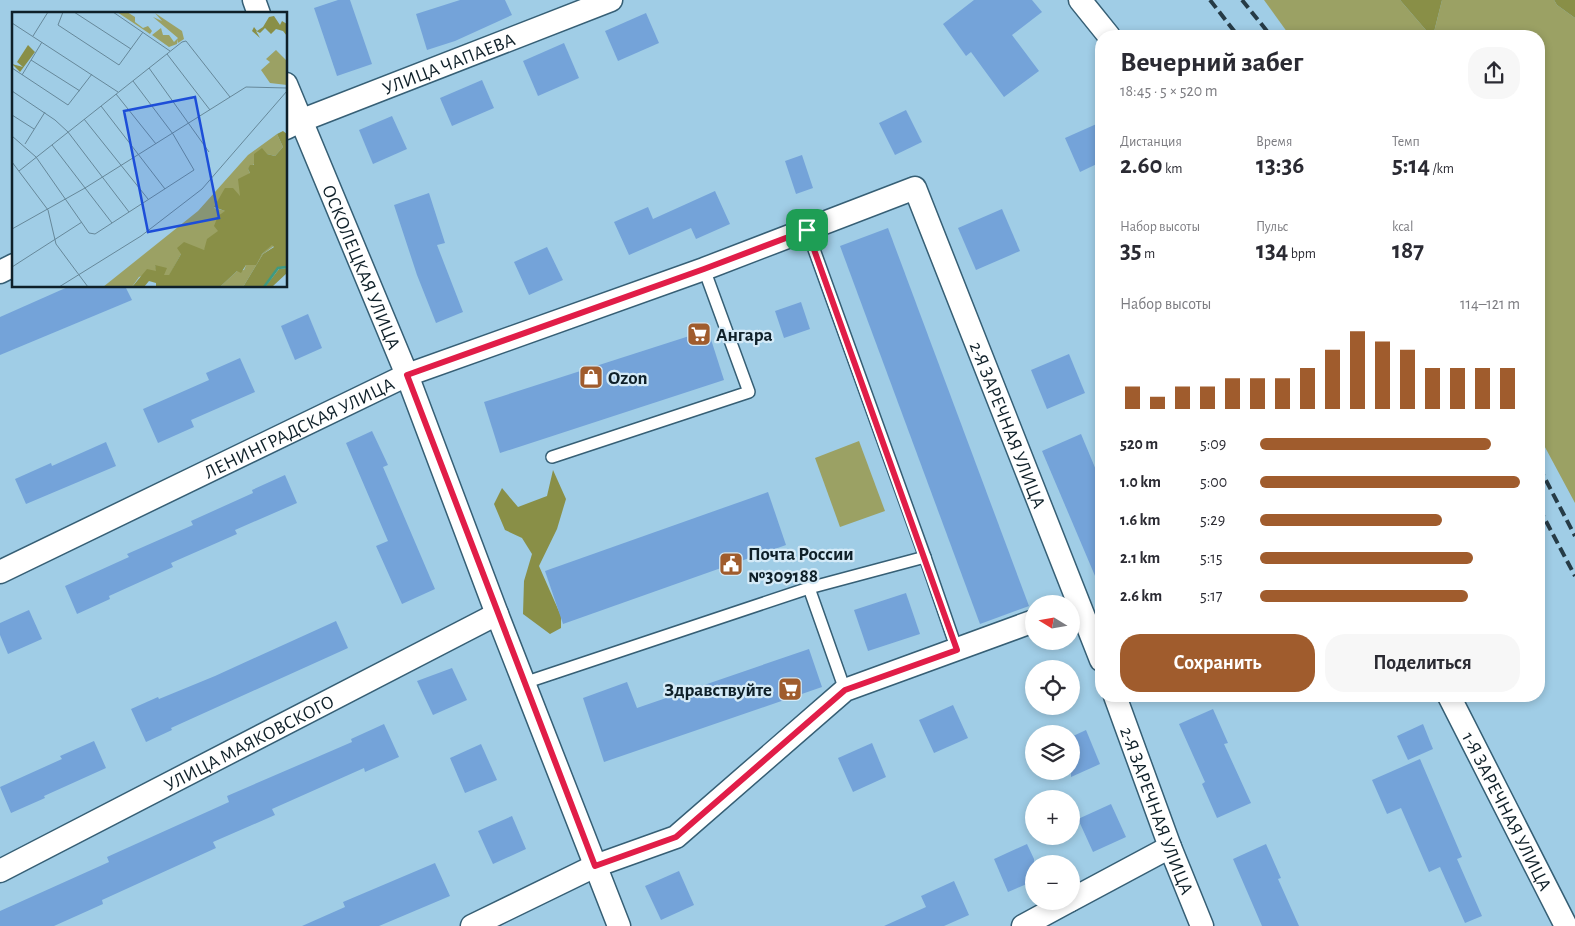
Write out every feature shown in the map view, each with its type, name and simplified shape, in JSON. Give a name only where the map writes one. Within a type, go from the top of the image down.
[{"type":"street","points":[[254,0],[258,12]]},
{"type":"street","name":"УЛИЦА ЧАПАЕВА","points":[[293,125],[611,0]]},
{"type":"street","points":[[1080,0],[1104,30]]},
{"type":"street","name":"ОСКОЛЕЦКАЯ УЛИЦА","points":[[288,96],[293,125],[407,375],[497,614],[619,926]]},
{"type":"street","name":"ЛЕНИНГРАДСКАЯ УЛИЦА","points":[[0,572],[407,375],[704,269],[915,188]]},
{"type":"street","name":"2-Я ЗАРЕЧНАЯ УЛИЦА","points":[[915,188],[1071,595]]},
{"type":"street","points":[[0,272],[12,266]]},
{"type":"street","name":"УЛИЦА МАЯКОВСКОГО","points":[[0,870],[497,614]]},
{"type":"street","name":"2-Я ЗАРЕЧНАЯ УЛИЦА","points":[[1080,616],[1095,647]]},
{"type":"street","points":[[472,926],[595,866],[676,837],[845,690],[1025,624]]},
{"type":"street","name":"2-Я ЗАРЕЧНАЯ УЛИЦА","points":[[1117,702],[1170,847],[1202,926]]},
{"type":"street","name":"1-Я ЗАРЕЧНАЯ УЛИЦА","points":[[1452,702],[1566,926]]},
{"type":"street","points":[[1080,896],[1170,847]]},
{"type":"street","points":[[1023,926],[1053,910]]},
{"type":"lane","points":[[807,230],[957,650]]},
{"type":"lane","points":[[552,457],[749,392],[704,269]]},
{"type":"lane","points":[[524,683],[809,588],[925,557]]},
{"type":"lane","points":[[809,588],[845,690]]},
{"type":"green space","points":[[1264,0],[1400,0],[1426,30],[1286,30]]},
{"type":"green space","points":[[1400,0],[1442,0],[1434,30],[1426,30]]},
{"type":"green space","points":[[1442,0],[1554,0],[1557,5],[1575,18],[1575,503],[1545,447],[1545,30],[1434,30]]},
{"type":"green space","points":[[1554,0],[1575,0],[1575,18],[1557,5]]},
{"type":"green space","points":[[859,441],[885,511],[840,527],[815,458]]},
{"type":"green space","points":[[553,470],[566,499],[557,529],[539,566],[561,616],[561,628],[550,634],[523,614],[524,581],[532,554],[522,538],[505,530],[494,504],[502,488],[518,507],[547,496]]},
{"type":"building","points":[[338,0],[350,0],[372,64],[337,76],[314,8]]},
{"type":"building","points":[[460,0],[505,0],[512,15],[455,41],[427,50],[416,14]]},
{"type":"building","points":[[974,0],[1032,0],[1042,12],[1012,35],[1039,71],[1004,97],[971,52],[966,56],[943,24]]},
{"type":"building","points":[[646,13],[659,43],[618,61],[605,31]]},
{"type":"building","points":[[564,43],[579,78],[538,96],[523,61]]},
{"type":"building","points":[[482,80],[494,108],[452,126],[440,98]]},
{"type":"building","points":[[906,110],[922,142],[895,155],[879,123]]},
{"type":"building","points":[[392,116],[407,149],[373,164],[359,130]]},
{"type":"building","points":[[1095,125],[1095,165],[1080,172],[1065,138]]},
{"type":"building","points":[[802,155],[813,188],[796,194],[785,161]]},
{"type":"building","points":[[715,191],[730,224],[696,239],[691,228],[629,255],[614,222],[648,207],[653,219]]},
{"type":"building","points":[[429,193],[445,243],[437,245],[463,312],[436,323],[417,275],[394,205]]},
{"type":"building","points":[[1002,209],[1020,251],[976,270],[958,228]]},
{"type":"building","points":[[888,228],[1025,595],[1025,607],[980,624],[840,246]]},
{"type":"building","points":[[547,247],[563,280],[529,295],[514,262]]},
{"type":"building","points":[[65,288],[126,288],[132,300],[0,355],[0,317]]},
{"type":"building","points":[[801,302],[810,329],[784,338],[775,311]]},
{"type":"building","points":[[308,314],[322,348],[295,360],[281,326]]},
{"type":"building","points":[[708,330],[724,380],[500,453],[484,402]]},
{"type":"building","points":[[1069,354],[1085,393],[1047,409],[1031,370]]},
{"type":"building","points":[[240,358],[255,392],[191,420],[194,427],[158,443],[143,409],[209,380],[206,373]]},
{"type":"building","points":[[372,431],[388,465],[383,467],[435,589],[402,604],[376,546],[388,541],[346,443]]},
{"type":"building","points":[[1081,434],[1095,468],[1095,576],[1042,451]]},
{"type":"building","points":[[106,442],[116,466],[26,504],[15,479],[51,463],[52,466]]},
{"type":"building","points":[[285,475],[297,503],[235,530],[237,534],[171,563],[173,567],[109,596],[110,599],[77,614],[65,586],[129,557],[127,554],[193,525],[191,521],[253,493],[252,490]]},
{"type":"building","points":[[768,492],[786,545],[563,624],[545,571]]},
{"type":"building","points":[[906,593],[920,634],[868,651],[854,610]]},
{"type":"building","points":[[29,610],[42,639],[8,654],[0,635],[0,623]]},
{"type":"building","points":[[336,621],[348,648],[171,728],[172,730],[146,742],[131,709],[215,676]]},
{"type":"building","points":[[809,649],[822,687],[604,762],[583,698],[627,682],[637,708]]},
{"type":"building","points":[[452,668],[467,700],[433,715],[417,681]]},
{"type":"building","points":[[953,705],[968,738],[934,753],[919,720]]},
{"type":"building","points":[[1213,709],[1228,743],[1224,744],[1251,803],[1217,818],[1202,784],[1205,782],[1179,724]]},
{"type":"building","points":[[384,724],[399,757],[365,772],[364,768],[272,809],[275,815],[213,842],[216,848],[102,900],[103,904],[54,926],[0,926],[0,911],[109,862],[107,857],[229,802],[227,796],[352,742],[351,739]]},
{"type":"building","points":[[1423,724],[1433,749],[1408,760],[1397,736]]},
{"type":"building","points":[[1086,730],[1100,764],[1080,773],[1080,733]]},
{"type":"building","points":[[94,741],[106,768],[11,813],[0,787],[62,759],[60,756]]},
{"type":"building","points":[[872,743],[886,777],[853,792],[838,758]]},
{"type":"building","points":[[481,744],[497,780],[465,793],[450,758]]},
{"type":"building","points":[[1420,759],[1462,857],[1457,859],[1482,916],[1465,923],[1440,867],[1429,872],[1401,808],[1387,814],[1372,780]]},
{"type":"building","points":[[1111,804],[1126,837],[1093,852],[1080,823],[1080,818]]},
{"type":"building","points":[[512,816],[526,849],[493,864],[478,831]]},
{"type":"building","points":[[1266,844],[1281,878],[1278,879],[1299,926],[1262,926],[1233,859]]},
{"type":"building","points":[[1027,845],[1032,855],[1025,855],[1025,885],[1008,892],[994,859]]},
{"type":"building","points":[[435,863],[450,896],[379,926],[302,926],[345,907],[343,902]]},
{"type":"building","points":[[679,871],[694,905],[661,920],[645,886]]},
{"type":"building","points":[[954,881],[969,915],[944,926],[884,926],[926,907],[921,896]]},
{"type":"railway","points":[[1210,0],[1233,30]]},
{"type":"railway","points":[[1242,0],[1266,30]]},
{"type":"railway","points":[[1545,478],[1575,536]]},
{"type":"railway","points":[[1545,519],[1575,576]]},
{"type":"place","name":"Ангара","points":[[699,334]]},
{"type":"place","name":"Ozon","points":[[591,377]]},
{"type":"place","name":"Почта России №309188","points":[[731,564]]},
{"type":"place","name":"Здравствуйте","points":[[790,689]]},
{"type":"route","points":[[807,230],[957,650],[845,690],[676,837],[595,866],[407,375],[704,269],[807,230]]}]
